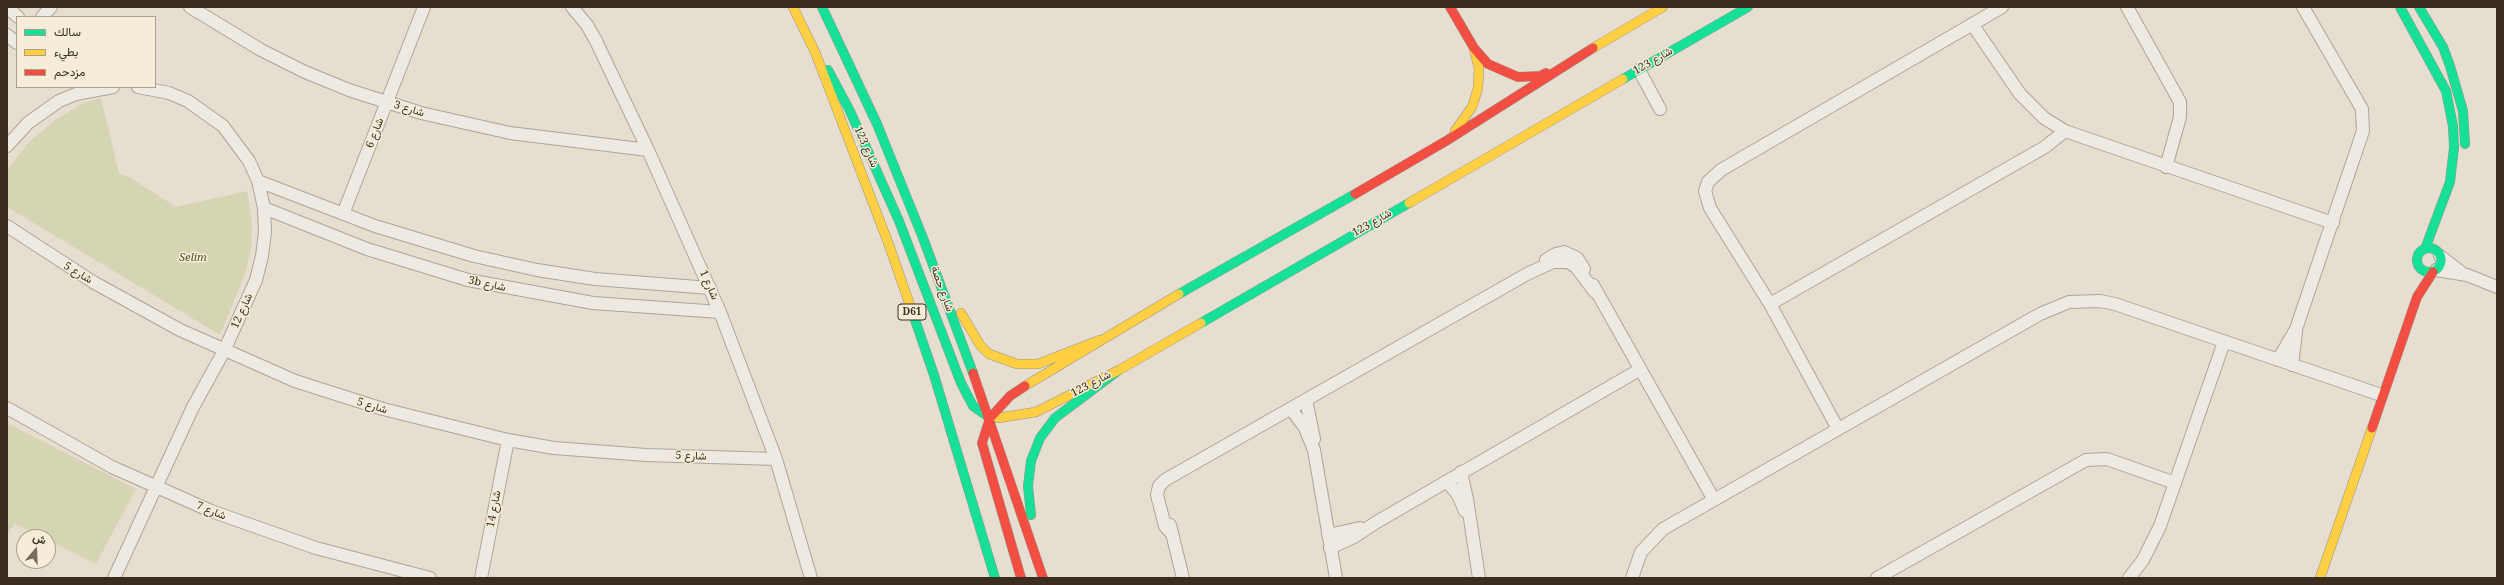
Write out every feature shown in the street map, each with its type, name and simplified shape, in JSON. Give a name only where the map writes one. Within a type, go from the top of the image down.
[{"type":"main road","name":"D61","points":[[793,7],[815,52],[889,245],[924,346],[995,578]]},
{"type":"main road","name":"شارع حصة","points":[[822,7],[878,124],[923,238],[990,418],[1042,575]]},
{"type":"main road","points":[[1450,7],[1474,48],[1488,64],[1508,74],[1518,77],[1540,76],[1560,68]]},
{"type":"main road","points":[[1021,578],[982,444],[983,435],[990,418],[1010,396],[1100,340],[1446,141],[1560,68],[1663,7]]},
{"type":"main road","name":"شارع 123","points":[[815,52],[840,90],[899,221],[961,383],[973,406],[990,418],[1024,416],[1036,412],[1119,370],[1748,7]]},
{"type":"main road","points":[[2320,578],[2417,297],[2434,271],[2441,264],[2433,251],[2450,182],[2454,154],[2453,126],[2446,91],[2437,71],[2400,7]]},
{"type":"main road","points":[[2419,7],[2443,47],[2463,111],[2464,156]]},
{"type":"main road","points":[[1446,141],[1466,116],[1475,98],[1479,78],[1474,48]]},
{"type":"main road","points":[[2455,197],[2461,174]]},
{"type":"main road","points":[[2433,251],[2445,223]]},
{"type":"main road","points":[[923,238],[968,327],[989,354],[1017,364],[1038,364],[1100,340]]},
{"type":"main road","points":[[2417,297],[2417,265],[2419,253],[2433,251]]},
{"type":"main road","points":[[2417,265],[2423,271],[2434,271]]},
{"type":"main road","points":[[1042,575],[1028,486],[1033,456],[1040,438],[1055,418],[1119,370]]},
{"type":"street","points":[[7,7],[17,16]]},
{"type":"street","points":[[43,16],[51,7]]},
{"type":"street","name":"شارع 3","points":[[190,7],[280,60],[349,90],[421,113],[510,133],[648,150]]},
{"type":"street","name":"شارع 6","points":[[343,214],[424,7]]},
{"type":"street","name":"شارع 1","points":[[572,7],[587,25],[596,41],[648,150],[710,288],[776,459],[811,578]]},
{"type":"street","points":[[1838,429],[1770,304],[1710,208],[1706,195],[1708,182],[1721,170],[2002,7]]},
{"type":"street","points":[[2127,7],[2180,102],[2180,117],[2166,167]]},
{"type":"street","points":[[2278,360],[2296,329],[2363,131],[2364,120],[2356,100],[2303,7]]},
{"type":"street","points":[[2427,7],[2439,28],[2443,47]]},
{"type":"street","points":[[1972,24],[2020,94],[2032,107],[2061,128],[2166,167],[2333,223]]},
{"type":"street","points":[[7,35],[16,42]]},
{"type":"street","points":[[1639,70],[1660,109]]},
{"type":"street","points":[[7,146],[28,123],[42,111],[73,90],[96,88]]},
{"type":"street","name":"شارع 12","points":[[114,578],[198,397],[224,351],[256,280],[262,256],[265,232],[264,208],[258,181],[238,142],[206,111],[169,93],[143,88]]},
{"type":"street","points":[[1770,304],[2051,143],[2061,128]]},
{"type":"street","points":[[258,181],[343,214],[441,247],[537,270],[624,283],[710,288]]},
{"type":"street","name":"3b شارع","points":[[264,208],[367,248],[468,280],[593,303],[720,312]]},
{"type":"street","name":"شارع 5","points":[[7,226],[93,282],[180,330],[224,351],[295,381],[339,396],[427,421],[508,440],[600,452],[776,459]]},
{"type":"street","points":[[2433,251],[2467,275],[2497,287]]},
{"type":"street","points":[[1184,578],[1170,532],[1165,526],[1158,501],[1159,486],[1165,480],[1527,274],[1553,262],[1563,261],[1576,267],[1595,292],[1714,500]]},
{"type":"street","points":[[2434,271],[2467,275]]},
{"type":"street","points":[[1632,578],[1641,552],[1651,539],[1663,529],[2040,314],[2069,302],[2100,301],[2115,304],[2382,395]]},
{"type":"street","points":[[2292,365],[2296,329]]},
{"type":"street","points":[[2129,578],[2152,543],[2175,483],[2224,342]]},
{"type":"street","points":[[1330,548],[1354,537],[1461,472],[1639,370]]},
{"type":"street","points":[[1306,400],[1312,424],[1314,450],[1336,578]]},
{"type":"street","name":"شارع 7","points":[[7,408],[92,456],[157,488],[263,531],[316,548],[430,578]]},
{"type":"street","points":[[1291,409],[1305,428],[1314,450]]},
{"type":"street","name":"شارع 14","points":[[481,578],[508,440]]},
{"type":"street","points":[[1877,578],[2086,460],[2107,459],[2175,483]]},
{"type":"street","points":[[1461,472],[1468,499],[1470,526],[1479,578]]},
{"type":"street","points":[[1447,481],[1463,505],[1470,526]]},
{"type":"street","points":[[1328,535],[1375,523]]},
{"type":"green space","name":"Selim","points":[[101,98],[119,173],[131,178],[176,207],[247,191],[252,222],[251,248],[245,274],[220,335],[7,207],[7,170],[28,143],[55,120],[83,103]]},
{"type":"green space","points":[[7,423],[136,489],[96,564],[56,544],[56,529],[25,529],[15,524],[7,534]]},
{"type":"traffic: fast","points":[[822,7],[877,124],[923,238],[973,373]]},
{"type":"traffic: fast","points":[[1623,79],[1748,7]]},
{"type":"traffic: fast","points":[[2400,7],[2446,91],[2453,126],[2454,148],[2450,182],[2425,249]]},
{"type":"traffic: fast","points":[[2419,7],[2443,47],[2450,66],[2463,111],[2465,144]]},
{"type":"traffic: fast","points":[[828,70],[850,111],[899,221],[961,383],[973,406],[990,418],[998,418]]},
{"type":"traffic: fast","points":[[1179,294],[1355,194]]},
{"type":"traffic: fast","points":[[1201,323],[1409,203]]},
{"type":"traffic: fast","points":[[2429,248],[2438,251],[2441,260],[2438,269],[2429,272],[2420,269],[2417,260],[2420,251],[2429,248]]},
{"type":"traffic: fast","points":[[913,314],[934,375],[995,578]]},
{"type":"traffic: fast","points":[[1031,515],[1028,486],[1031,461],[1040,438],[1055,418],[1119,370]]},
{"type":"traffic: slow","points":[[793,7],[815,52],[889,245],[913,314]]},
{"type":"traffic: slow","points":[[1593,48],[1663,7]]},
{"type":"traffic: slow","points":[[1455,131],[1472,107],[1478,88],[1479,68],[1474,50]]},
{"type":"traffic: slow","points":[[1409,203],[1623,79]]},
{"type":"traffic: slow","points":[[1025,386],[1179,294]]},
{"type":"traffic: slow","points":[[961,313],[980,345],[989,354],[1017,364],[1038,364],[1100,340]]},
{"type":"traffic: slow","points":[[998,418],[1036,412],[1119,370],[1201,323]]},
{"type":"traffic: slow","points":[[2320,578],[2372,428]]},
{"type":"traffic: jam","points":[[1450,7],[1474,48],[1488,64],[1518,77],[1540,76],[1546,73]]},
{"type":"traffic: jam","points":[[1355,194],[1446,141],[1593,48]]},
{"type":"traffic: jam","points":[[2372,428],[2417,297],[2433,272]]},
{"type":"traffic: jam","points":[[973,373],[1043,578]]},
{"type":"traffic: jam","points":[[1021,578],[982,443],[990,418],[1010,396],[1025,386]]}]
